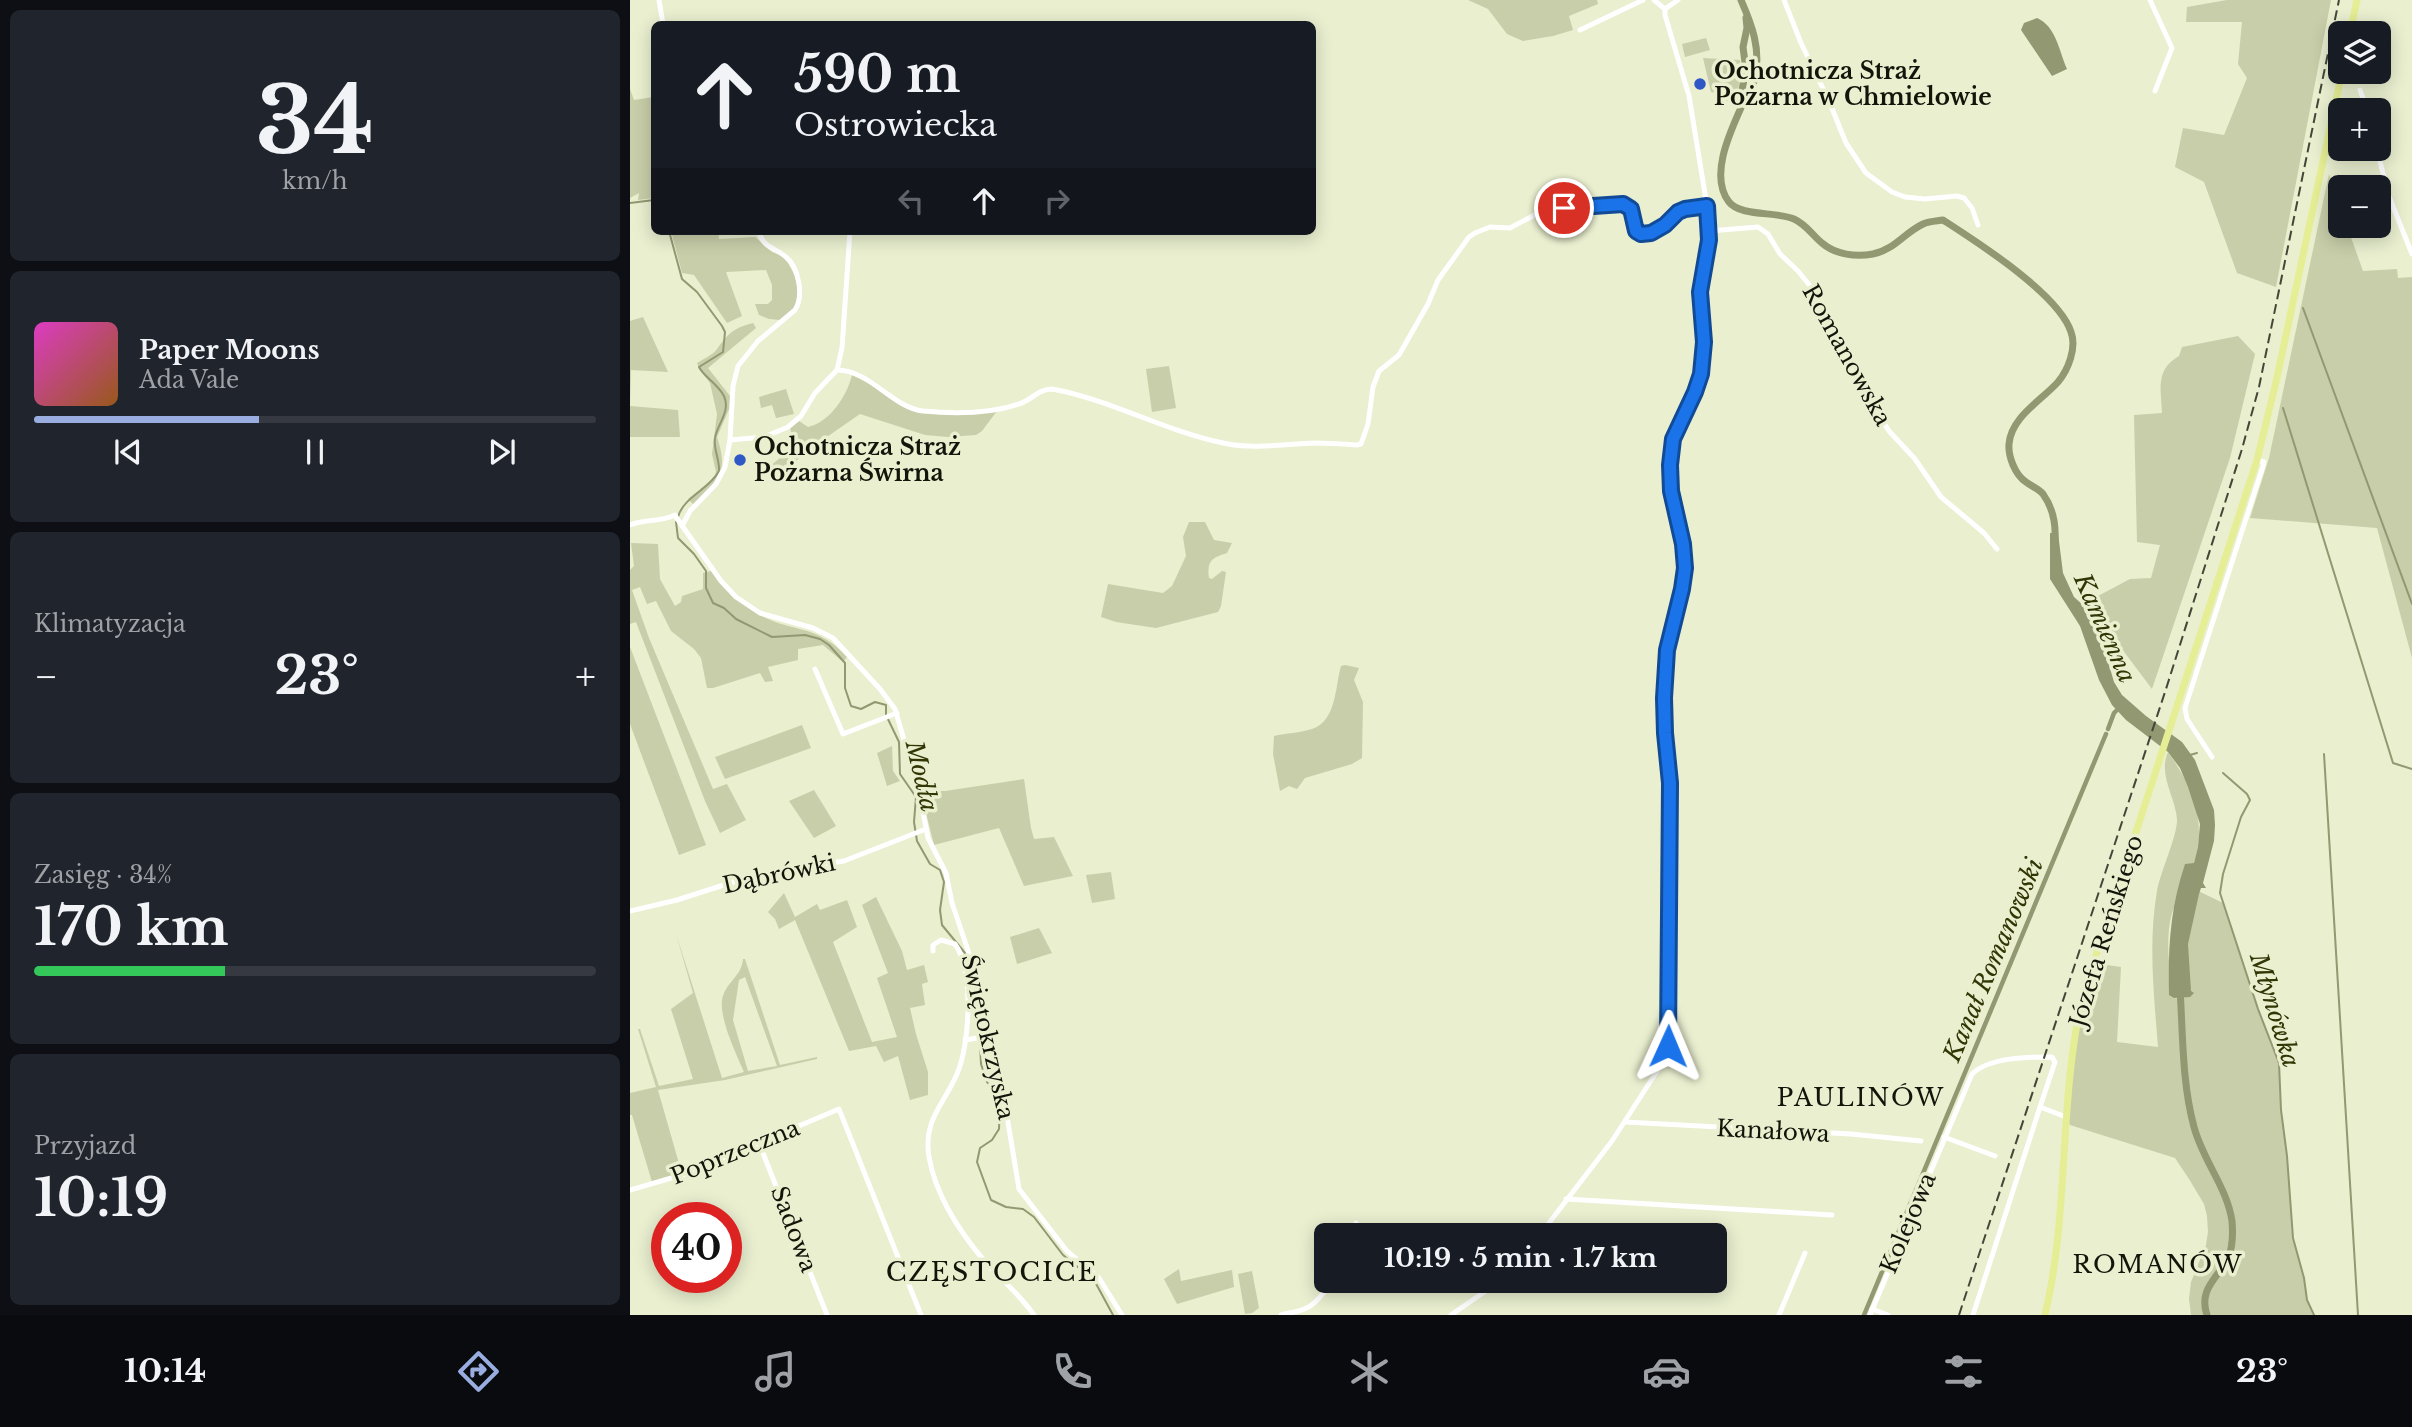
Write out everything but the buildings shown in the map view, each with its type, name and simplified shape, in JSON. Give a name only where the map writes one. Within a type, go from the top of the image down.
[{"type":"main road","points":[[2353,21],[2357,0]]},
{"type":"main road","name":"Józefa Reńskiego","points":[[2045,1315],[2059,1236],[2072,1054],[2087,980],[2257,460],[2339,84]]},
{"type":"street","points":[[659,0],[662,21]]},
{"type":"street","points":[[1580,30],[1643,0]]},
{"type":"street","points":[[1654,0],[1665,9]]},
{"type":"street","points":[[1665,9],[1678,0]]},
{"type":"street","points":[[1784,0],[1846,143],[1866,173],[1892,192],[1905,197],[1961,197],[1968,202],[1979,225]]},
{"type":"street","points":[[2150,0],[2172,48],[2155,91]]},
{"type":"street","points":[[1548,1223],[1625,1122],[1664,1059],[1668,1046],[1670,783],[1664,698],[1667,650],[1685,568],[1683,544],[1671,491],[1670,456],[1673,439],[1701,374],[1704,342],[1700,279],[1709,231],[1689,96],[1665,9]]},
{"type":"street","points":[[2360,90],[2363,98]]},
{"type":"street","points":[[2380,161],[2388,194],[2412,254]]},
{"type":"street","points":[[836,370],[853,373],[918,411],[952,413],[1000,408],[1023,403],[1045,389],[1052,389],[1227,444],[1357,445],[1364,438],[1368,424],[1371,394],[1376,378],[1385,365],[1399,355],[1444,271],[1475,233],[1490,227],[1510,228],[1544,210],[1623,204],[1631,209],[1636,231],[1646,234],[1671,222],[1678,212],[1707,206]]},
{"type":"street","name":"Romanowska","points":[[1709,231],[1758,227],[1768,234],[1780,254],[1819,296],[1861,385],[1889,431],[1915,459],[1941,497],[1977,527],[1997,549]]},
{"type":"street","points":[[630,525],[643,520],[678,520],[722,475],[730,440],[733,386],[738,366],[758,341],[795,310],[800,299],[792,264],[786,256],[769,248],[761,235]]},
{"type":"street","points":[[730,440],[764,437],[788,427],[801,416],[815,393],[836,370],[842,348],[850,235]]},
{"type":"street","points":[[2212,757],[2187,719],[2185,708],[2263,466],[2264,462],[2257,460]]},
{"type":"street","points":[[678,520],[716,575],[736,597],[760,613],[813,628],[833,638],[880,689],[897,713],[843,734],[816,669]]},
{"type":"street","name":"Świętokrzyska","points":[[897,713],[921,799],[923,830],[946,873],[952,903],[973,959],[1003,1092],[1019,1189],[1067,1251],[1099,1278],[1122,1315]]},
{"type":"street","name":"Dąbrówki","points":[[630,911],[677,900],[758,874],[844,861],[923,830]]},
{"type":"street","points":[[933,951],[933,945],[945,939],[960,951],[969,998],[965,1040],[958,1072],[928,1127],[930,1160],[947,1208],[959,1227],[986,1262],[1034,1315]]},
{"type":"street","points":[[965,1040],[989,1036]]},
{"type":"street","name":"Kolejowa","points":[[1888,1315],[1871,1312],[1968,1080],[1981,1066],[1992,1062],[2051,1057],[2053,1070],[2040,1107]]},
{"type":"street","points":[[1973,1315],[2040,1107],[2066,1117]]},
{"type":"street","name":"Poprzeczna","points":[[630,1190],[685,1174],[839,1109],[921,1315]]},
{"type":"street","name":"Kanałowa","points":[[1625,1122],[1921,1141]]},
{"type":"street","points":[[1944,1137],[1995,1156]]},
{"type":"street","name":"Sadowa","points":[[759,1143],[827,1315]]},
{"type":"street","points":[[1566,1199],[1832,1215]]},
{"type":"street","points":[[1779,1315],[1805,1253]]},
{"type":"street","points":[[1281,1315],[1306,1309],[1322,1293]]},
{"type":"street","points":[[1451,1315],[1483,1293]]},
{"type":"shaded area","points":[[1468,0],[1597,0],[1598,4],[1569,16],[1573,30],[1523,41],[1507,34],[1488,9]]},
{"type":"shaded area","points":[[2227,0],[2331,0],[2276,287],[2237,273],[2204,182],[2175,167],[2183,128],[2224,135],[2247,78],[2238,64],[2242,22],[2186,22],[2187,7]]},
{"type":"shaded area","points":[[2037,18],[2053,33],[2067,69],[2052,76],[2021,30],[2024,23]]},
{"type":"shaded area","points":[[1706,38],[1710,50],[1685,57],[1682,44]]},
{"type":"shaded area","points":[[1703,58],[1740,60],[1741,73],[1736,101],[1719,101],[1720,94],[1711,92]]},
{"type":"shaded area","points":[[630,89],[634,100],[651,97],[651,198],[638,200],[639,193],[630,198]]},
{"type":"shaded area","points":[[2328,179],[2328,238],[2351,238],[2363,271],[2397,269],[2398,278],[2412,277],[2412,658],[2377,528],[2250,518],[2269,458]]},
{"type":"shaded area","points":[[672,235],[718,235],[719,239],[755,237],[772,252],[785,257],[795,276],[799,294],[794,309],[780,320],[769,319],[759,315],[755,304],[768,304],[772,300],[772,285],[766,270],[726,272],[742,316],[727,323],[694,275],[682,273]]},
{"type":"shaded area","points":[[643,317],[668,372],[631,370],[630,406],[630,321]]},
{"type":"shaded area","points":[[753,323],[756,328],[708,368],[730,396],[730,407],[717,437],[722,468],[715,482],[693,504],[688,499],[714,478],[716,472],[712,454],[717,414],[710,383],[697,363],[713,353],[732,332]]},
{"type":"shaded area","points":[[2238,336],[2255,354],[2230,458],[2152,689],[2119,645],[2104,636],[2086,596],[2100,595],[2130,579],[2151,578],[2160,545],[2137,542],[2134,415],[2162,413],[2163,374],[2171,361],[2179,356],[2182,347]]},
{"type":"shaded area","points":[[1169,366],[1176,408],[1152,412],[1146,369]]},
{"type":"shaded area","points":[[852,375],[917,412],[954,414],[997,411],[976,435],[948,437],[925,435],[860,414],[808,450],[794,463],[784,479],[771,470],[770,466],[795,446],[790,428],[799,421],[808,427],[823,420],[842,399]]},
{"type":"shaded area","points":[[786,389],[794,414],[776,418],[772,405],[761,408],[759,397]]},
{"type":"shaded area","points":[[630,406],[678,410],[680,437],[630,437]]},
{"type":"shaded area","points":[[1189,522],[1205,522],[1214,540],[1232,543],[1227,553],[1214,559],[1209,568],[1209,578],[1212,579],[1222,571],[1226,572],[1218,612],[1156,628],[1101,617],[1108,584],[1163,593],[1172,586],[1186,556],[1183,537]]},
{"type":"shaded area","points":[[2050,533],[2058,533],[2063,573],[2074,597],[2083,605],[2102,641],[2114,682],[2122,695],[2182,742],[2195,760],[2214,810],[2214,841],[2203,883],[2206,888],[2201,888],[2199,894],[2188,944],[2191,991],[2194,993],[2190,997],[2174,998],[2169,995],[2170,944],[2180,881],[2185,864],[2194,863],[2200,824],[2180,768],[2168,752],[2126,720],[2112,705],[2099,680],[2080,626],[2050,579]]},
{"type":"shaded area","points":[[631,543],[658,544],[660,579],[675,606],[681,602],[682,596],[703,589],[703,573],[711,571],[741,601],[760,615],[815,634],[836,646],[847,657],[843,662],[823,645],[798,649],[798,660],[768,667],[773,681],[765,682],[760,673],[707,688],[701,658],[671,631],[656,601],[647,604],[640,587],[632,590],[649,638],[713,789],[727,784],[746,820],[720,833],[705,801],[636,622],[630,624],[630,570],[634,566]]},
{"type":"shaded area","points":[[630,647],[706,845],[679,855],[630,724]]},
{"type":"shaded area","points":[[1341,666],[1359,668],[1354,680],[1363,702],[1362,758],[1352,764],[1305,778],[1297,789],[1289,786],[1280,791],[1273,754],[1274,736],[1312,729],[1326,719],[1334,702]]},
{"type":"shaded area","points":[[802,725],[811,748],[725,779],[715,757]]},
{"type":"shaded area","points":[[892,746],[893,771],[900,781],[887,786],[877,753]]},
{"type":"shaded area","points":[[2168,752],[2190,790],[2199,833],[2194,863],[2173,910],[2169,927],[2169,958],[2174,998],[2181,999],[2177,949],[2190,887],[2223,903],[2279,1063],[2293,1238],[2307,1300],[2314,1315],[2191,1315],[2191,1282],[2206,1245],[2208,1232],[2204,1204],[2189,1179],[2175,1158],[2070,1125],[2066,1117],[2069,1072],[2092,963],[2121,967],[2117,1042],[2158,1047],[2153,969],[2154,910],[2159,883],[2177,826],[2176,810],[2165,769]]},
{"type":"shaded area","points":[[1024,779],[1034,839],[1054,837],[1073,876],[1024,886],[999,828],[934,845],[924,791],[945,791]]},
{"type":"shaded area","points":[[814,790],[836,826],[814,838],[789,801]]},
{"type":"shaded area","points":[[1111,872],[1115,899],[1092,903],[1086,875]]},
{"type":"shaded area","points":[[784,893],[795,917],[817,904],[820,910],[847,900],[857,927],[833,942],[872,1042],[897,1037],[877,978],[888,973],[862,905],[876,897],[902,951],[907,970],[924,965],[928,982],[922,984],[925,1005],[910,1008],[928,1072],[928,1095],[910,1100],[898,1056],[884,1062],[876,1046],[849,1051],[795,920],[779,929],[768,912]]},
{"type":"shaded area","points":[[1039,928],[1052,953],[1017,964],[1010,937]]},
{"type":"shaded area","points":[[676,934],[722,1078],[744,1072],[722,1010],[726,988],[740,969],[743,959],[780,1065],[817,1059],[725,1080],[658,1090],[682,1174],[652,1182],[630,1115],[630,1093],[656,1087],[638,1029],[659,1086],[693,1079],[671,1009],[693,993]],"holes":[[[745,977],[777,1066],[748,1071],[733,1020],[739,980]]]},
{"type":"shaded area","points":[[1179,1269],[1181,1281],[1232,1270],[1234,1287],[1177,1304],[1164,1279]]},
{"type":"shaded area","points":[[1252,1271],[1259,1308],[1245,1314],[1238,1274]]},
{"type":"waterway","name":"Kamienna","points":[[1741,0],[1754,37],[1757,67],[1721,165],[1723,191],[1734,207],[1794,219],[1828,247],[1853,255],[1880,252],[1923,224],[1943,220],[2015,270],[2051,302],[2063,317],[2073,338],[2068,365],[2058,382],[2015,425],[2009,444],[2011,459],[2019,475],[2041,492],[2049,505],[2055,540]]},
{"type":"waterway","name":"Kamienna","points":[[1743,103],[1746,18]]},
{"type":"waterway","name":"Modła","points":[[630,203],[651,200]]},
{"type":"waterway","name":"Modła","points":[[670,235],[682,279],[697,292],[725,332],[723,352],[699,367],[721,391],[726,402],[725,413],[715,438],[719,471],[715,478],[691,498],[678,517]]},
{"type":"waterway","points":[[2303,308],[2412,604]]},
{"type":"waterway","points":[[2283,408],[2393,763],[2412,769]]},
{"type":"waterway","name":"Modła","points":[[676,522],[678,538],[706,571],[706,588],[713,603],[724,608],[736,619],[772,637],[805,635],[820,639],[845,663],[845,688],[851,706],[861,709],[875,702],[886,705],[886,715],[899,742],[900,774],[916,797],[914,822],[917,841],[930,864],[940,870],[944,882],[940,910],[942,925],[965,953],[978,1010],[980,1035]]},
{"type":"waterway","name":"Kanał Romanowski","points":[[2108,729],[2114,713],[2120,707]]},
{"type":"waterway","name":"Kanał Romanowski","points":[[1864,1315],[2106,734]]},
{"type":"waterway","name":"Młynówka","points":[[2190,755],[2197,753]]},
{"type":"waterway","points":[[2324,754],[2358,1315]]},
{"type":"waterway","name":"Młynówka","points":[[2223,773],[2247,794],[2250,800],[2241,817],[2223,874],[2220,893],[2258,1009],[2279,1063],[2293,1238],[2307,1300],[2314,1315]]},
{"type":"waterway","name":"Kamienna","points":[[2180,989],[2190,1110],[2198,1139],[2225,1197],[2232,1221],[2230,1254],[2207,1291],[2207,1315]]},
{"type":"waterway","name":"Modła","points":[[980,1041],[981,1064],[987,1082],[999,1097],[1000,1104],[999,1129],[992,1140],[980,1148],[977,1162],[991,1200],[1006,1207],[1023,1209],[1034,1217],[1063,1255],[1094,1280],[1113,1315]]},
{"type":"railway","points":[[1959,1315],[2166,689],[2242,449],[2259,387],[2339,0]]},
{"type":"place","name":"Ochotnicza Straż Pożarna w Chmielowie","points":[[1700,84]]},
{"type":"place","name":"Ochotnicza Straż Pożarna Świrna","points":[[740,460]]},
{"type":"district","name":"PAULINÓW","points":[[1861,1097]]},
{"type":"district","name":"ROMANÓW","points":[[2158,1264]]},
{"type":"district","name":"CZĘSTOCICE","points":[[992,1272]]},
{"type":"route","points":[[1564,208],[1627,205],[1631,209],[1636,231],[1641,234],[1651,233],[1671,222],[1678,212],[1685,209],[1707,206],[1709,240],[1700,279],[1704,342],[1701,374],[1673,439],[1670,456],[1671,491],[1685,555],[1685,568],[1667,650],[1664,698],[1670,783],[1668,1046]]}]
